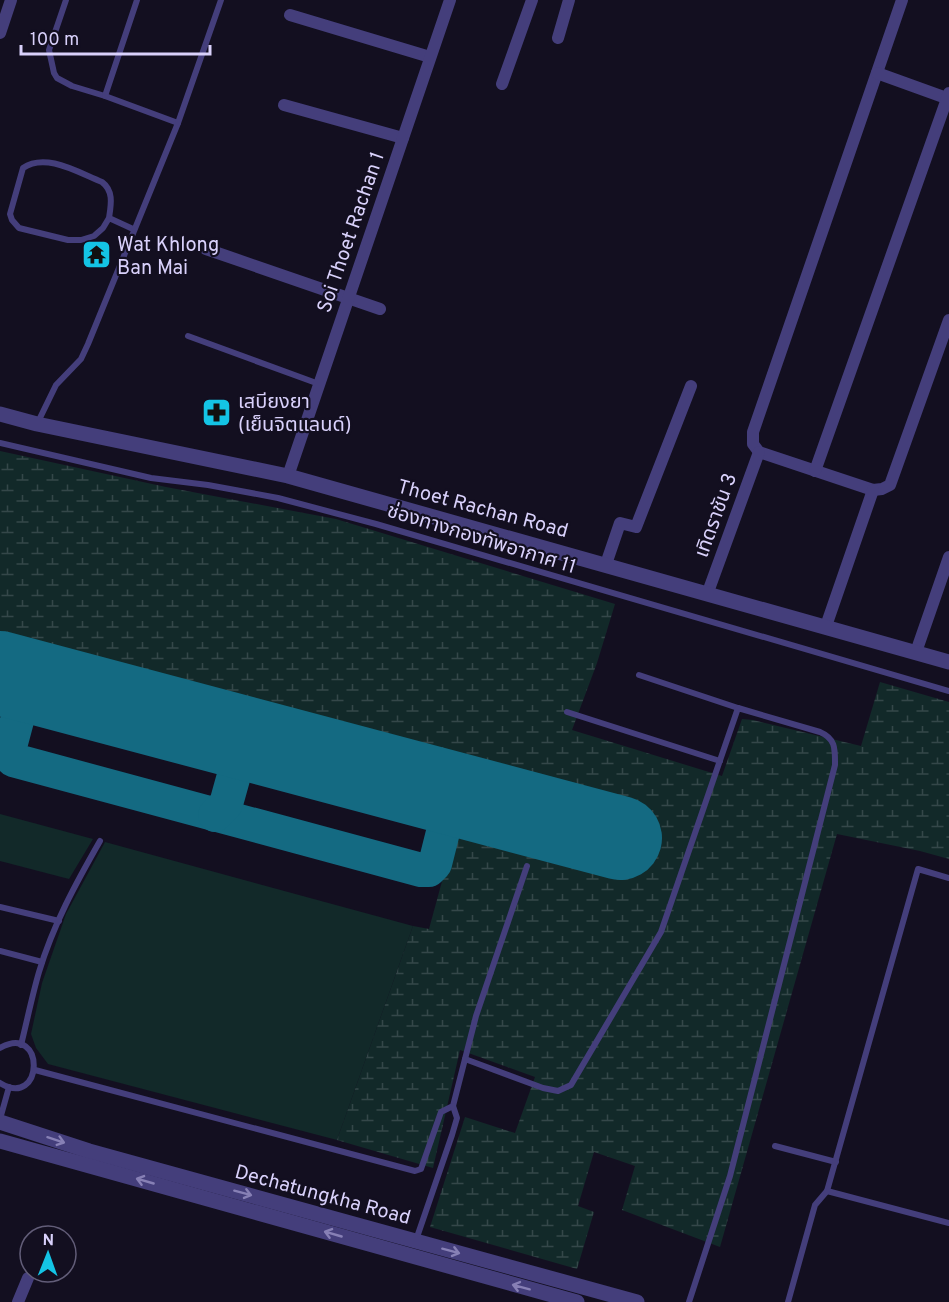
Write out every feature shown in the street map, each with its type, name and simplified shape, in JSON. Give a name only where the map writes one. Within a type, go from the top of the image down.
[{"type":"street","points":[[0,33],[11,0]]},
{"type":"street","name":"Soi Thoet Rachan 1","points":[[288,476],[450,0]]},
{"type":"street","points":[[502,84],[532,0]]},
{"type":"street","points":[[558,38],[569,0]]},
{"type":"street","points":[[902,0],[753,432],[753,444],[759,452],[873,490],[890,485],[949,320]]},
{"type":"street","points":[[290,15],[430,57]]},
{"type":"street","points":[[815,471],[948,96],[877,73]]},
{"type":"street","points":[[284,105],[403,138]]},
{"type":"street","points":[[206,249],[380,309]]},
{"type":"street","points":[[606,564],[620,523],[636,527],[691,386]]},
{"type":"street","name":"Thoet Rachan Road","points":[[0,414],[37,424],[288,476],[708,592],[949,662]]},
{"type":"street","name":"เทิดราชัน 3","points":[[708,592],[759,452]]},
{"type":"street","points":[[826,626],[873,490]]},
{"type":"street","points":[[916,651],[949,557]]},
{"type":"street","name":"Dechatungkha Road","points":[[0,1120],[89,1151],[637,1302]]},
{"type":"street","name":"Dechatungkha Road","points":[[0,1142],[577,1302]]},
{"type":"street","points":[[18,1302],[26,1284]]},
{"type":"lane","points":[[66,0],[49,50],[57,78],[72,86],[178,123]]},
{"type":"lane","points":[[105,96],[137,0]]},
{"type":"lane","points":[[37,424],[56,385],[81,358],[178,123],[221,0]]},
{"type":"lane","points":[[30,163],[55,164],[102,182],[108,187],[110,193],[109,218],[94,236],[81,240],[68,240],[19,228],[10,214],[23,168],[30,163]]},
{"type":"lane","points":[[109,218],[133,229]]},
{"type":"lane","points":[[188,336],[319,384]]},
{"type":"lane","name":"ช่องทางกองทัพอากาศ 11","points":[[0,443],[151,478],[208,485],[278,498],[376,524],[949,691]]},
{"type":"lane","points":[[639,675],[826,735],[835,744],[835,765],[730,1176],[689,1302]]},
{"type":"lane","points":[[465,1059],[543,1088],[558,1091],[571,1085],[661,932],[738,708]]},
{"type":"lane","points":[[567,712],[720,761]]},
{"type":"lane","points":[[21,1045],[42,962],[71,890],[100,841]]},
{"type":"lane","points":[[415,1241],[457,1118],[453,1106],[476,1016],[527,866]]},
{"type":"lane","points":[[788,1302],[815,1205],[827,1191],[836,1162],[918,869],[949,878]]},
{"type":"lane","points":[[0,907],[59,921]]},
{"type":"lane","points":[[0,951],[42,962]]},
{"type":"lane","points":[[0,1048],[14,1044],[21,1045],[31,1052],[36,1064],[33,1076],[23,1086],[9,1087],[0,1083]]},
{"type":"lane","points":[[35,1070],[415,1171],[421,1170],[424,1164],[441,1112],[453,1106]]},
{"type":"lane","points":[[0,1120],[9,1087]]},
{"type":"lane","points":[[775,1146],[836,1162]]},
{"type":"lane","points":[[827,1191],[949,1223]]},
{"type":"green space","points":[[0,451],[166,487],[336,519],[615,604],[597,663],[572,730],[722,776],[742,719],[861,746],[880,682],[949,702],[949,859],[837,834],[720,1247],[622,1210],[635,1166],[594,1152],[578,1206],[594,1212],[577,1269],[430,1227],[465,1117],[515,1133],[535,1077],[460,1050],[433,1168],[337,1140],[413,926],[429,929],[459,819],[621,862],[633,817],[0,648]]},
{"type":"green space","points":[[0,814],[93,839],[69,879],[0,861]]},
{"type":"green space","points":[[105,842],[413,926],[337,1140],[48,1064],[36,1048],[31,1034],[42,983],[66,914]]},
{"type":"taxiway","points":[[17,678],[23,689],[23,698],[10,747],[9,755],[13,760],[421,870],[429,870],[435,864],[451,804],[466,797]]},
{"type":"taxiway","points":[[215,815],[226,804],[241,750],[252,740]]},
{"type":"runway","points":[[0,673],[620,838]]},
{"type":"place","name":"Wat Khlong Ban Mai","points":[[96,255]]},
{"type":"place","name":"เสบียงยา (เย็นจิตแลนด์)","points":[[217,413]]}]
